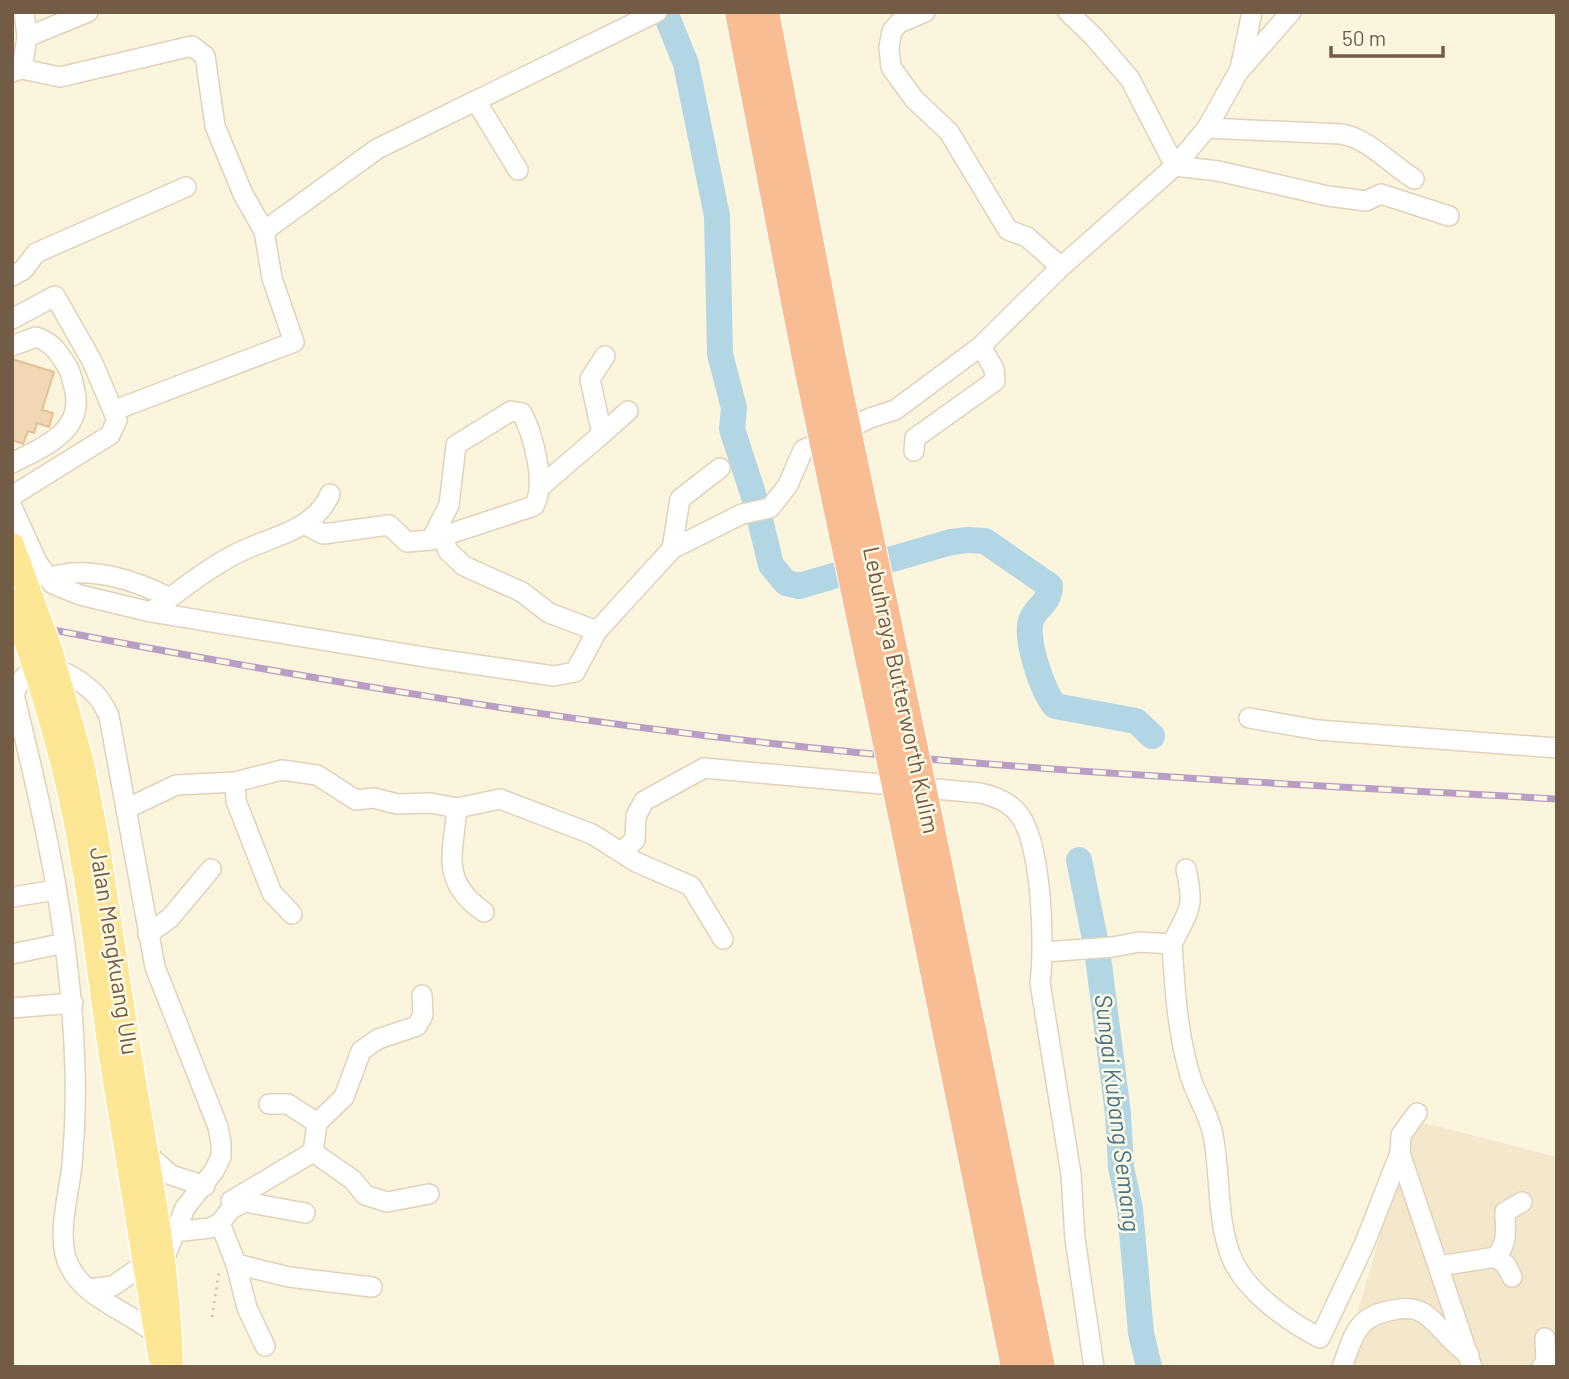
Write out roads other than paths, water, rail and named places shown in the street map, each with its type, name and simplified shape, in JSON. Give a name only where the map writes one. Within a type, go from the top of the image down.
[{"type":"highway","name":"Lebuhraya Butterworth Kulim","points":[[740,12],[820,361],[917,822],[1040,1367]]},
{"type":"highway","name":"Lebuhraya Butterworth Kulim","points":[[764,12],[820,361]]},
{"type":"highway","name":"Lebuhraya Butterworth Kulim","points":[[917,822],[1016,1367]]},
{"type":"main road","name":"Jalan Mengkuang Ulu","points":[[12,545],[50,649],[82,763],[97,840],[120,1054],[152,1265],[170,1329],[171,1367]]},
{"type":"main road","name":"Jalan Mengkuang Ulu","points":[[12,601],[33,660],[64,767],[120,1054],[145,1152],[154,1333],[162,1367]]},
{"type":"street","points":[[24,12],[27,37],[17,71],[60,76],[192,46],[205,56],[215,126],[243,194],[264,231],[272,278],[294,342],[115,410]]},
{"type":"street","points":[[27,37],[88,12]]},
{"type":"street","points":[[925,12],[899,23],[892,30],[889,47],[891,67],[914,99],[949,132],[1008,230],[1027,237],[1061,267]]},
{"type":"street","points":[[1068,12],[1094,37],[1130,79],[1175,166]]},
{"type":"street","points":[[1240,69],[1252,12]]},
{"type":"street","points":[[12,507],[37,562],[48,578],[53,584],[80,595],[151,611],[554,676],[575,672],[597,631],[672,549],[750,513],[770,508],[788,485],[803,450],[870,418],[895,410],[981,346],[1061,267],[1175,166],[1207,128],[1240,69],[1291,12]]},
{"type":"street","points":[[264,231],[377,149],[654,14]]},
{"type":"street","points":[[476,101],[518,170]]},
{"type":"street","points":[[1207,128],[1341,134],[1362,138],[1377,154],[1414,179]]},
{"type":"street","points":[[1175,166],[1218,171],[1328,196],[1366,201],[1381,194],[1449,216]]},
{"type":"street","points":[[12,276],[23,270],[36,253],[186,187]]},
{"type":"street","points":[[12,319],[55,296],[92,361],[117,420],[110,435],[12,496]]},
{"type":"street","points":[[12,346],[36,337],[54,346],[70,371],[77,397],[76,415],[66,430],[51,443],[12,463]]},
{"type":"street","points":[[915,451],[915,438],[995,382],[994,369],[981,346]]},
{"type":"street","points":[[602,433],[590,379],[605,356]]},
{"type":"street","points":[[304,524],[323,534],[389,525],[407,542],[437,538],[534,506],[539,488],[534,436],[523,413],[511,411],[456,445],[449,505],[437,538]]},
{"type":"street","points":[[539,488],[628,411]]},
{"type":"street","points":[[672,549],[680,499],[720,468]]},
{"type":"street","points":[[151,611],[232,556],[304,524],[326,504],[330,494]]},
{"type":"street","points":[[437,538],[464,566],[522,592],[549,612],[597,631]]},
{"type":"street","points":[[48,578],[62,573],[102,574],[147,586],[170,598]]},
{"type":"street","points":[[88,1289],[113,1286],[152,1265],[174,1232],[185,1208],[210,1179],[221,1157],[218,1127],[166,1001],[148,934],[109,716],[96,694],[73,676],[46,667],[27,673],[19,681],[13,695],[18,730],[56,890],[73,1003],[75,1130],[64,1229],[65,1255],[88,1289],[154,1333]]},
{"type":"street","points":[[1249,718],[1318,730],[1557,748]]},
{"type":"street","points":[[622,852],[635,840],[636,816],[644,801],[704,768],[990,795],[999,797],[1017,812],[1028,830],[1044,952],[1040,983],[1071,1174],[1075,1239],[1094,1367]]},
{"type":"street","points":[[126,809],[176,785],[235,782],[282,770],[317,775],[356,800],[374,798],[397,804],[431,803],[457,808],[499,799],[592,834],[636,862],[691,886],[723,939]]},
{"type":"street","points":[[235,782],[236,801],[272,893],[292,914]]},
{"type":"street","points":[[457,808],[452,874],[466,899],[484,912]]},
{"type":"street","points":[[148,934],[170,918],[211,869]]},
{"type":"street","points":[[1186,869],[1192,897],[1190,910],[1172,944],[1177,1026],[1191,1079],[1213,1134],[1226,1241],[1234,1263],[1258,1293],[1302,1329],[1320,1338],[1364,1245],[1400,1153],[1401,1135],[1417,1113]]},
{"type":"street","points":[[12,897],[56,890]]},
{"type":"street","points":[[1044,952],[1113,947],[1139,942],[1172,944]]},
{"type":"street","points":[[12,954],[65,943]]},
{"type":"street","points":[[174,1232],[210,1228],[228,1211],[313,1152],[317,1123],[344,1097],[361,1051],[378,1039],[418,1026],[423,1015],[422,995]]},
{"type":"street","points":[[12,1008],[73,1003]]},
{"type":"street","points":[[269,1104],[288,1104],[317,1123]]},
{"type":"street","points":[[145,1152],[171,1175],[210,1179]]},
{"type":"street","points":[[313,1152],[353,1180],[365,1195],[387,1202],[429,1194]]},
{"type":"street","points":[[1400,1153],[1471,1361]]},
{"type":"street","points":[[210,1179],[228,1211],[228,1266],[265,1346]]},
{"type":"street","points":[[228,1211],[245,1202],[305,1213]]},
{"type":"street","points":[[1440,1266],[1496,1257],[1506,1245],[1508,1233],[1505,1212],[1522,1202]]},
{"type":"street","points":[[1496,1257],[1506,1265],[1512,1277]]},
{"type":"street","points":[[228,1266],[372,1287]]},
{"type":"street","points":[[1342,1367],[1355,1331],[1369,1316],[1403,1308],[1426,1315],[1471,1361]]},
{"type":"street","points":[[1542,1367],[1546,1363],[1545,1338]]},
{"type":"waterway","name":"Sungai Kubang Semang","points":[[665,12],[686,64],[717,216],[720,354],[734,408],[732,429],[756,503],[771,565],[786,583],[799,586],[951,542],[985,541],[1050,586],[1046,600],[1032,618],[1030,637],[1040,677],[1055,706],[1136,721],[1152,736]]},
{"type":"waterway","name":"Sungai Kubang Semang","points":[[1079,860],[1097,949],[1118,1114],[1121,1167],[1130,1209],[1141,1333],[1149,1367]]},
{"type":"railway","points":[[12,622],[436,698],[755,742],[1035,768],[1557,799]]}]
